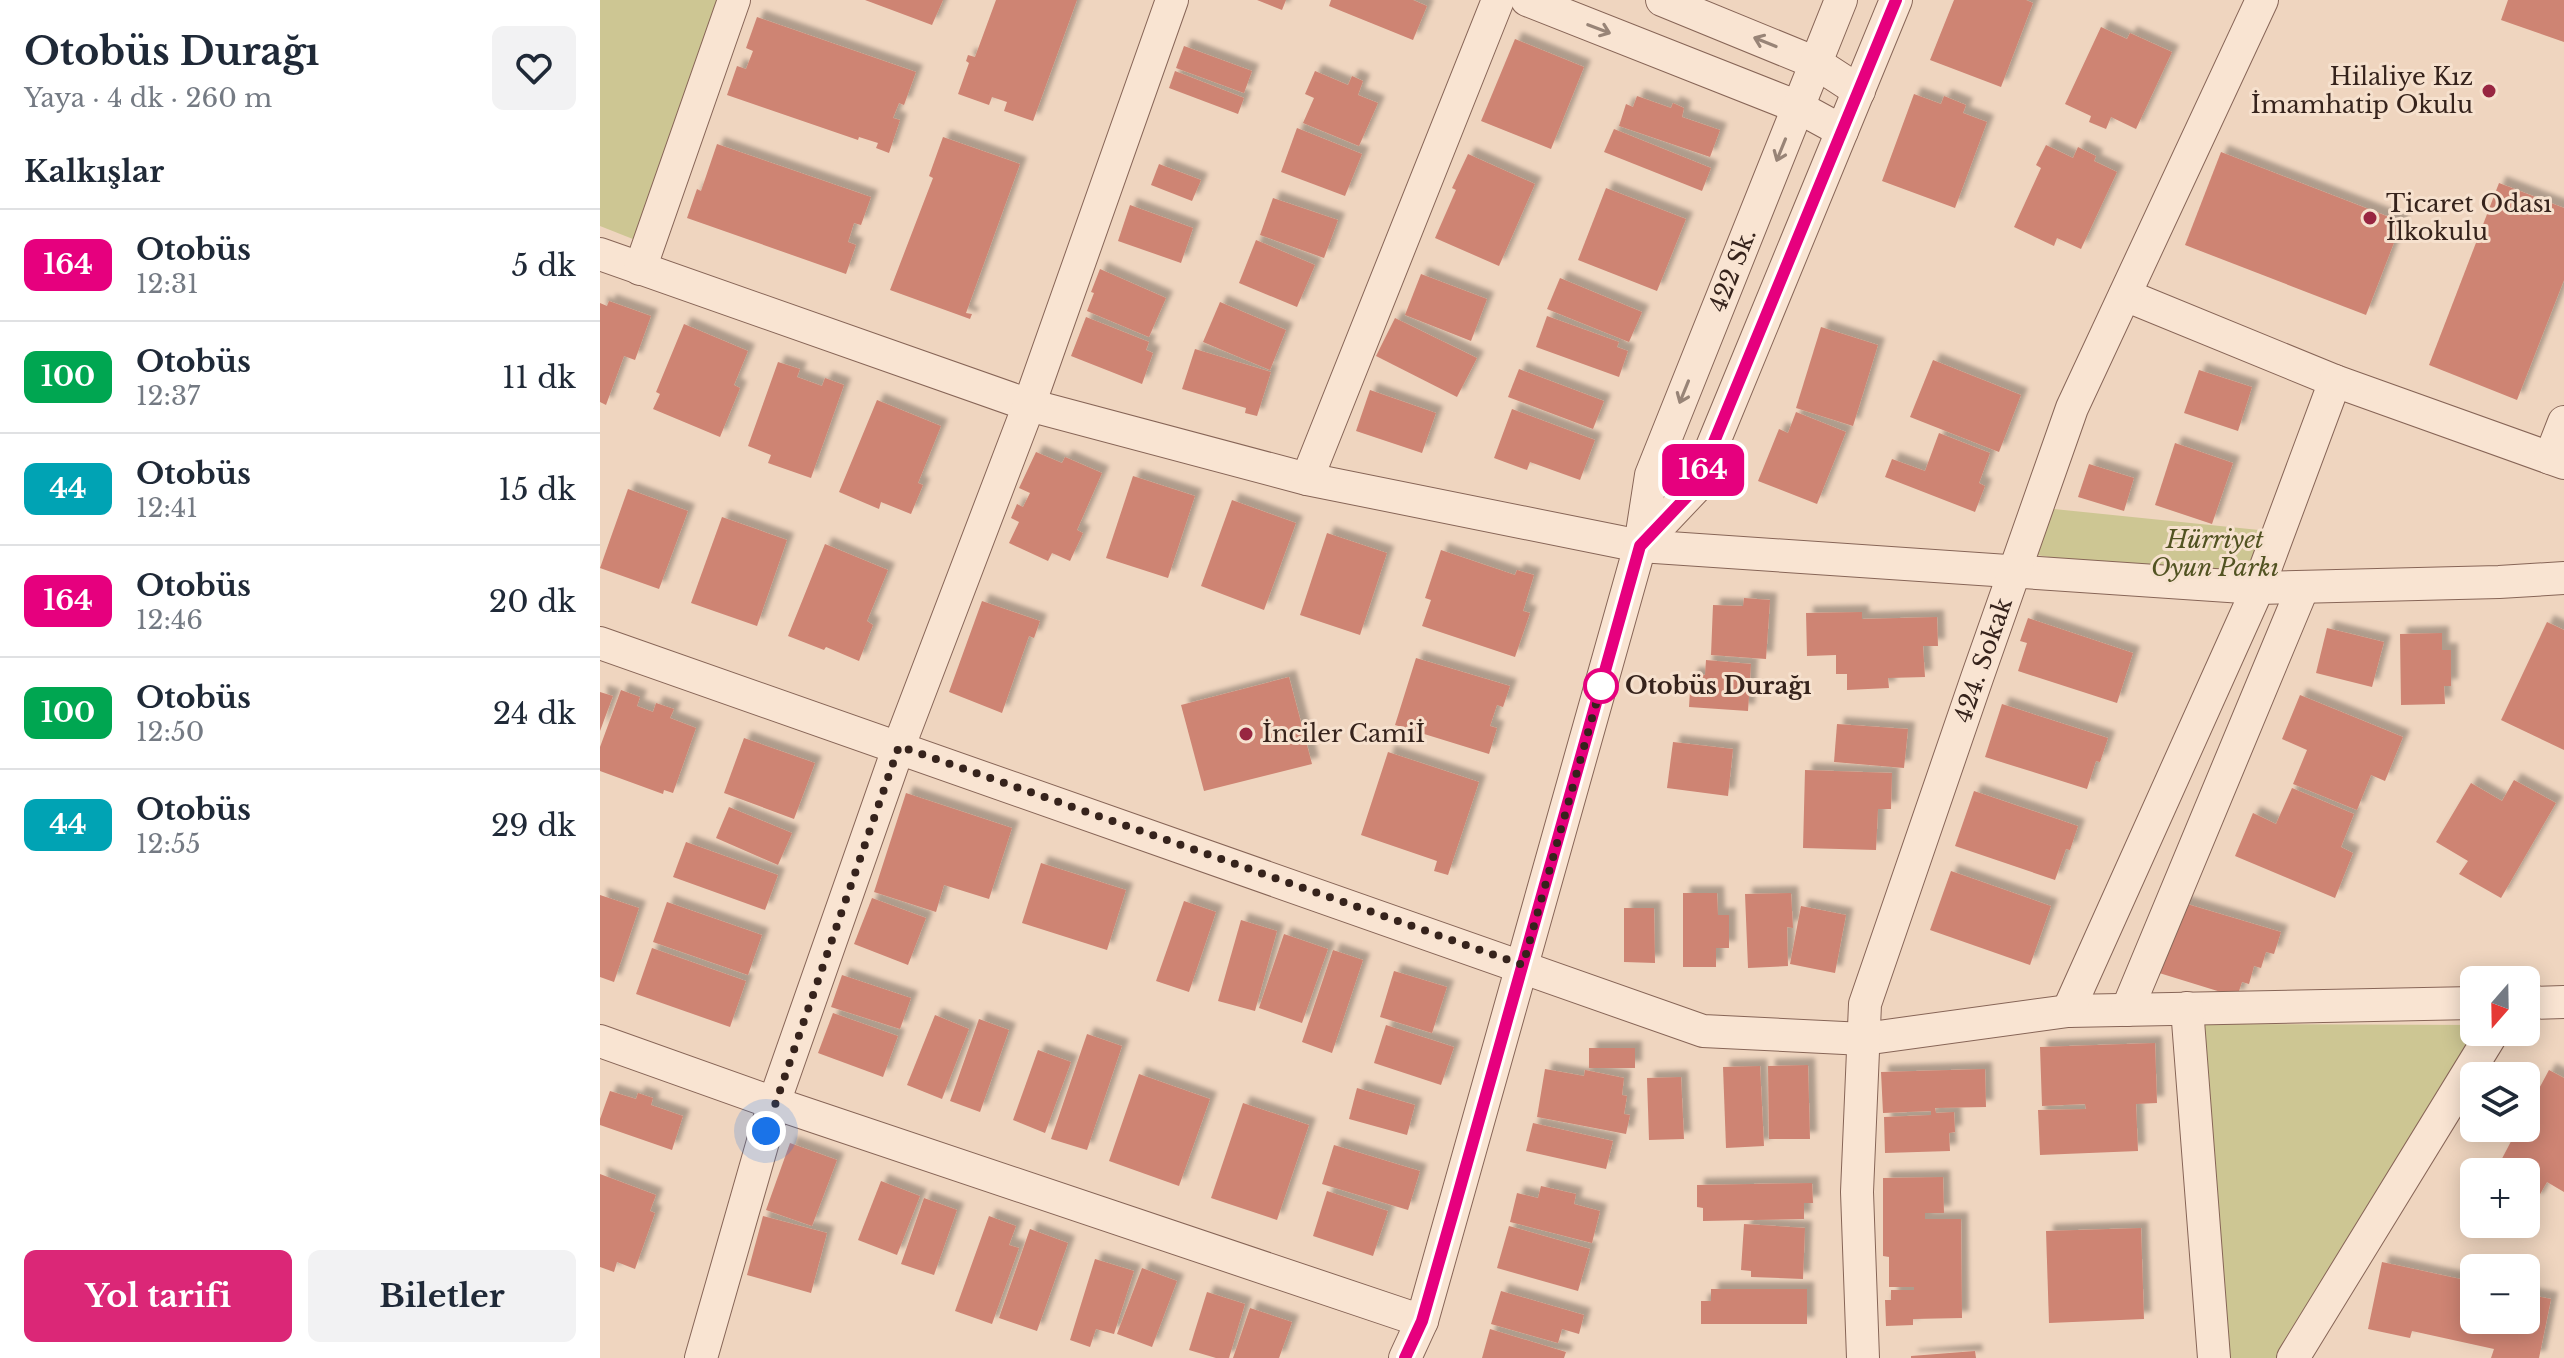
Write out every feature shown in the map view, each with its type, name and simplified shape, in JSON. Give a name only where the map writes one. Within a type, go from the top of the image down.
[{"type":"street","points":[[640,269],[734,0]]},
{"type":"street","points":[[701,1358],[774,1103],[899,746],[1029,405],[1172,0]]},
{"type":"street","points":[[1307,479],[1498,0]]},
{"type":"street","points":[[1527,0],[1798,107],[1842,131]]},
{"type":"street","points":[[1662,0],[1816,63],[1859,91]]},
{"type":"street","name":"422 Sk.","points":[[1405,1358],[1422,1321],[1640,546],[1651,475],[1841,0]]},
{"type":"street","name":"422 Sk.","points":[[1640,546],[1695,488],[1896,0]]},
{"type":"street","name":"424. Sokak","points":[[1863,1358],[1857,1192],[1865,1004],[2072,408],[2262,0]]},
{"type":"street","points":[[600,254],[1029,405],[1307,479],[1640,546],[2258,588],[2564,578]]},
{"type":"street","points":[[2125,295],[2335,381],[2557,460],[2564,422]]},
{"type":"street","points":[[2068,1011],[2258,588],[2335,381]]},
{"type":"street","points":[[2127,1010],[2303,587]]},
{"type":"street","points":[[600,643],[1523,965],[1703,1031],[1864,1039],[2068,1011],[2460,1003]]},
{"type":"street","points":[[2540,1003],[2564,1002]]},
{"type":"street","points":[[2187,1008],[2214,1358]]},
{"type":"street","points":[[600,1041],[774,1103],[1422,1321]]},
{"type":"street","points":[[2293,1358],[2484,1046]]},
{"type":"green space","points":[[600,0],[734,0],[648,245],[600,226]]},
{"type":"green space","name":"Hürriyet Oyun Parkı","points":[[2054,509],[2259,530],[2258,588],[2036,555]]},
{"type":"green space","points":[[2203,1024],[2460,1025],[2460,1046],[2469,1046],[2281,1358],[2228,1358]]},
{"type":"building","points":[[865,0],[943,0],[932,25]]},
{"type":"building","points":[[996,0],[1077,0],[1033,121],[1004,111],[1007,102],[992,97],[989,105],[958,94],[969,63],[966,61],[968,55],[975,57]]},
{"type":"building","points":[[1257,0],[1286,0],[1282,10]]},
{"type":"building","points":[[1331,0],[1413,0],[1427,6],[1413,40],[1329,6]]},
{"type":"building","points":[[1954,0],[2026,0],[2033,3],[2001,87],[1930,60]]},
{"type":"building","points":[[2508,0],[2564,0],[2564,42],[2501,20]]},
{"type":"building","points":[[757,17],[916,72],[904,105],[899,103],[893,118],[900,120],[889,153],[876,148],[878,143],[859,137],[858,140],[727,95],[737,66],[746,69],[753,51],[746,48]]},
{"type":"building","points":[[2101,27],[2127,39],[2130,33],[2172,52],[2136,129],[2111,117],[2106,129],[2089,122],[2091,116],[2065,104]]},
{"type":"building","points":[[1515,39],[1584,67],[1551,149],[1481,121]]},
{"type":"building","points":[[1184,46],[1252,71],[1244,93],[1176,68]]},
{"type":"building","points":[[1175,71],[1244,98],[1238,114],[1169,88]]},
{"type":"building","points":[[1315,71],[1348,85],[1352,76],[1363,81],[1358,95],[1378,103],[1359,146],[1303,123],[1314,98],[1305,94]]},
{"type":"building","points":[[1914,94],[1941,104],[1944,96],[1966,105],[1963,113],[1987,122],[1955,208],[1882,181]]},
{"type":"building","points":[[1637,96],[1671,108],[1673,103],[1684,108],[1682,117],[1720,130],[1710,157],[1619,126],[1626,104],[1633,107]]},
{"type":"building","points":[[1297,128],[1362,154],[1345,196],[1281,172]]},
{"type":"building","points":[[1614,129],[1711,168],[1702,191],[1604,152]]},
{"type":"building","points":[[943,137],[1020,164],[966,313],[972,314],[970,319],[890,290],[933,178],[929,176]]},
{"type":"building","points":[[717,144],[871,197],[861,225],[854,223],[848,242],[856,245],[846,274],[687,218],[697,189],[701,191]]},
{"type":"building","points":[[2046,145],[2073,158],[2078,147],[2096,156],[2094,161],[2117,172],[2081,249],[2057,238],[2054,246],[2014,227],[2041,168],[2036,165]]},
{"type":"building","points":[[2221,152],[2402,222],[2366,315],[2185,245]]},
{"type":"building","points":[[1468,154],[1535,184],[1499,266],[1435,238],[1456,190],[1452,188]]},
{"type":"building","points":[[1159,164],[1201,180],[1192,201],[1151,185]]},
{"type":"building","points":[[2499,183],[2564,208],[2564,280],[2517,400],[2429,365]]},
{"type":"building","points":[[1606,188],[1686,219],[1657,291],[1578,260]]},
{"type":"building","points":[[1273,198],[1338,220],[1324,258],[1260,235]]},
{"type":"building","points":[[1130,205],[1193,228],[1181,263],[1118,241]]},
{"type":"building","points":[[1256,240],[1315,265],[1297,307],[1239,283]]},
{"type":"building","points":[[1100,269],[1166,298],[1149,337],[1087,311]]},
{"type":"building","points":[[1421,274],[1487,299],[1471,341],[1405,315]]},
{"type":"building","points":[[1560,278],[1642,312],[1629,342],[1547,309]]},
{"type":"building","points":[[609,301],[651,316],[635,360],[624,356],[606,405],[600,402],[600,303],[607,306]]},
{"type":"building","points":[[1220,302],[1286,330],[1270,370],[1203,342]]},
{"type":"building","points":[[1547,316],[1619,342],[1617,347],[1628,351],[1619,377],[1536,347]]},
{"type":"building","points":[[1086,317],[1149,342],[1146,350],[1153,353],[1142,384],[1071,356]]},
{"type":"building","points":[[1395,318],[1477,358],[1457,397],[1376,356]]},
{"type":"building","points":[[684,324],[748,351],[734,385],[740,388],[720,437],[653,409],[660,394],[656,392]]},
{"type":"building","points":[[1821,327],[1878,345],[1853,426],[1796,408]]},
{"type":"building","points":[[1195,349],[1271,372],[1257,416],[1245,413],[1246,408],[1182,389]]},
{"type":"building","points":[[1933,360],[2021,395],[1999,452],[1910,417]]},
{"type":"building","points":[[778,362],[800,369],[797,377],[822,386],[825,378],[844,385],[811,478],[768,463],[771,455],[748,446]]},
{"type":"building","points":[[1519,369],[1604,401],[1593,429],[1508,397]]},
{"type":"building","points":[[2199,370],[2252,387],[2238,431],[2184,413]]},
{"type":"building","points":[[1370,390],[1436,413],[1422,453],[1356,431]]},
{"type":"building","points":[[877,400],[941,426],[918,483],[923,485],[911,514],[881,502],[879,509],[839,492]]},
{"type":"building","points":[[1512,409],[1595,440],[1580,480],[1530,462],[1527,470],[1494,458]]},
{"type":"building","points":[[1796,412],[1846,432],[1817,504],[1758,481],[1779,429],[1788,433]]},
{"type":"building","points":[[1939,433],[1990,453],[1979,483],[1985,486],[1975,512],[1885,477],[1892,459],[1925,471]]},
{"type":"building","points":[[2175,443],[2233,463],[2212,524],[2155,505]]},
{"type":"building","points":[[1036,452],[1062,463],[1065,457],[1102,473],[1077,530],[1083,533],[1070,561],[1052,553],[1048,561],[1009,543],[1019,522],[1011,518],[1017,504],[1023,507],[1030,493],[1019,488]]},
{"type":"building","points":[[2089,464],[2134,478],[2124,511],[2078,497]]},
{"type":"building","points":[[1133,476],[1195,496],[1168,578],[1106,558]]},
{"type":"building","points":[[628,489],[688,511],[659,589],[600,568]]},
{"type":"building","points":[[1232,500],[1296,523],[1264,610],[1201,586]]},
{"type":"building","points":[[722,517],[787,540],[757,626],[691,603]]},
{"type":"building","points":[[1327,533],[1387,553],[1360,635],[1300,615]]},
{"type":"building","points":[[825,544],[888,570],[867,621],[873,625],[859,661],[788,636]]},
{"type":"building","points":[[1441,550],[1515,575],[1517,570],[1534,575],[1523,611],[1530,613],[1515,657],[1422,626],[1431,600],[1425,598]]},
{"type":"building","points":[[1744,598],[1770,600],[1766,659],[1711,655],[1713,605],[1743,606]]},
{"type":"building","points":[[982,601],[1040,621],[1034,638],[1029,636],[1002,713],[949,692]]},
{"type":"building","points":[[1862,612],[1862,619],[1937,617],[1938,646],[1923,646],[1925,677],[1888,678],[1889,688],[1847,690],[1847,674],[1836,674],[1836,655],[1807,656],[1806,613]]},
{"type":"building","points":[[2028,618],[2133,653],[2117,703],[2018,671],[2027,643],[2020,641]]},
{"type":"building","points":[[2547,622],[2564,630],[2564,750],[2501,720]]},
{"type":"building","points":[[2327,628],[2384,642],[2372,687],[2316,673]]},
{"type":"building","points":[[2442,633],[2442,650],[2451,650],[2451,686],[2444,686],[2445,704],[2401,705],[2400,634]]},
{"type":"building","points":[[1416,658],[1510,686],[1503,707],[1497,705],[1490,726],[1497,728],[1489,754],[1395,725]]},
{"type":"building","points":[[1706,660],[1751,664],[1748,711],[1689,707],[1691,674],[1705,675]]},
{"type":"building","name":"İnciler Camiİ","points":[[1289,677],[1312,764],[1204,791],[1181,705]]},
{"type":"building","points":[[621,690],[640,697],[637,706],[653,712],[656,703],[674,709],[670,718],[696,728],[673,793],[664,790],[663,794],[600,771],[600,747]]},
{"type":"building","points":[[600,692],[613,696],[600,731]]},
{"type":"building","points":[[2300,695],[2403,737],[2385,781],[2371,775],[2357,810],[2293,784],[2307,750],[2282,739]]},
{"type":"building","points":[[2002,704],[2108,738],[2087,789],[1985,757]]},
{"type":"building","points":[[1837,724],[1908,729],[1904,768],[1834,762]]},
{"type":"building","points":[[744,738],[815,763],[794,819],[724,793]]},
{"type":"building","points":[[1673,742],[1733,749],[1728,796],[1667,788]]},
{"type":"building","points":[[1388,752],[1479,782],[1448,875],[1434,871],[1437,861],[1361,835]]},
{"type":"building","points":[[1805,770],[1892,773],[1891,809],[1878,809],[1876,850],[1803,848]]},
{"type":"building","points":[[2514,780],[2556,803],[2501,898],[2459,874],[2468,861],[2436,842],[2471,783],[2502,801]]},
{"type":"building","points":[[2292,788],[2354,814],[2341,847],[2353,853],[2335,898],[2235,856],[2253,813],[2276,824]]},
{"type":"building","points":[[1974,791],[2078,826],[2055,880],[1955,846]]},
{"type":"building","points":[[906,793],[1012,828],[989,899],[944,885],[936,912],[874,892]]},
{"type":"building","points":[[729,807],[792,833],[778,865],[716,838]]},
{"type":"building","points":[[686,842],[778,875],[765,910],[673,877]]},
{"type":"building","points":[[1041,863],[1126,890],[1107,950],[1022,923]]},
{"type":"building","points":[[1951,871],[2051,906],[2030,965],[1930,930]]},
{"type":"building","points":[[1683,893],[1717,893],[1718,915],[1729,915],[1729,948],[1716,948],[1716,967],[1683,967]]},
{"type":"building","points":[[1791,893],[1793,928],[1787,927],[1788,966],[1748,968],[1745,894]]},
{"type":"building","points":[[600,895],[639,908],[614,982],[600,977]]},
{"type":"building","points":[[872,898],[926,918],[908,965],[854,944]]},
{"type":"building","points":[[1184,901],[1216,912],[1189,992],[1156,981]]},
{"type":"building","points":[[2177,901],[2281,932],[2274,954],[2266,952],[2261,968],[2254,966],[2249,984],[2242,982],[2237,997],[2156,972]]},
{"type":"building","points":[[667,902],[762,935],[748,975],[653,942]]},
{"type":"building","points":[[1801,906],[1846,915],[1835,973],[1790,964]]},
{"type":"building","points":[[1624,908],[1654,908],[1655,963],[1624,962]]},
{"type":"building","points":[[1241,920],[1277,931],[1255,1011],[1218,1001]]},
{"type":"building","points":[[1284,934],[1328,949],[1302,1023],[1259,1008]]},
{"type":"building","points":[[652,948],[746,981],[730,1027],[636,994]]},
{"type":"building","points":[[1333,950],[1363,960],[1332,1053],[1302,1042]]},
{"type":"building","points":[[1394,971],[1447,987],[1432,1033],[1380,1017]]},
{"type":"building","points":[[842,975],[911,998],[900,1029],[831,1007]]},
{"type":"building","points":[[833,1013],[898,1036],[883,1077],[818,1053]]},
{"type":"building","points":[[935,1015],[969,1029],[942,1099],[907,1085]]},
{"type":"building","points":[[979,1019],[1009,1030],[980,1112],[950,1101]]},
{"type":"building","points":[[1386,1025],[1454,1047],[1441,1085],[1374,1063]]},
{"type":"building","points":[[1087,1034],[1122,1046],[1087,1150],[1051,1139]]},
{"type":"building","points":[[2155,1043],[2157,1103],[2136,1104],[2138,1151],[2040,1155],[2038,1110],[2086,1109],[2085,1104],[2042,1106],[2040,1047]]},
{"type":"building","points":[[1589,1048],[1635,1048],[1635,1068],[1589,1068]]},
{"type":"building","points":[[1038,1050],[1071,1062],[1045,1133],[1013,1120]]},
{"type":"building","points":[[1808,1065],[1810,1139],[1769,1139],[1768,1066]]},
{"type":"building","points":[[1760,1066],[1764,1146],[1726,1148],[1723,1067]]},
{"type":"building","points":[[1545,1069],[1584,1076],[1585,1070],[1624,1078],[1622,1095],[1627,1096],[1624,1114],[1630,1115],[1626,1134],[1537,1117]]},
{"type":"building","points":[[1985,1069],[1986,1107],[1935,1108],[1936,1113],[1954,1112],[1955,1132],[1949,1133],[1950,1151],[1885,1153],[1884,1117],[1931,1115],[1931,1111],[1883,1113],[1881,1072]]},
{"type":"building","points":[[2549,1070],[2564,1078],[2564,1192],[2547,1182],[2540,1194],[2540,1158],[2502,1158],[2511,1142],[2540,1142],[2540,1087]]},
{"type":"building","points":[[1139,1074],[1210,1099],[1179,1186],[1109,1161]]},
{"type":"building","points":[[1681,1077],[1684,1139],[1649,1140],[1647,1078]]},
{"type":"building","points":[[1357,1088],[1415,1105],[1407,1135],[1349,1119]]},
{"type":"building","points":[[610,1091],[636,1099],[638,1093],[653,1098],[651,1105],[683,1116],[672,1150],[600,1125]]},
{"type":"building","points":[[1243,1103],[1309,1125],[1277,1220],[1211,1198]]},
{"type":"building","points":[[1533,1123],[1613,1141],[1606,1169],[1526,1151]]},
{"type":"building","points":[[790,1143],[837,1160],[812,1226],[766,1210]]},
{"type":"building","points":[[1334,1145],[1420,1171],[1408,1210],[1322,1184]]},
{"type":"building","points":[[600,1174],[656,1195],[650,1211],[655,1213],[635,1269],[617,1262],[614,1272],[600,1267]]},
{"type":"building","points":[[1943,1177],[1944,1213],[1925,1213],[1925,1219],[1961,1219],[1962,1318],[1913,1319],[1913,1325],[1886,1326],[1885,1300],[1891,1300],[1891,1290],[1914,1290],[1914,1287],[1889,1287],[1889,1257],[1883,1256],[1883,1178]]},
{"type":"building","points":[[881,1181],[920,1196],[897,1255],[858,1240]]},
{"type":"building","points":[[1812,1183],[1813,1203],[1804,1203],[1804,1219],[1703,1221],[1703,1208],[1697,1207],[1697,1185]]},
{"type":"building","points":[[1541,1186],[1576,1194],[1574,1204],[1600,1211],[1592,1243],[1510,1222],[1517,1193],[1538,1198]]},
{"type":"building","points":[[1327,1191],[1388,1211],[1373,1256],[1313,1236]]},
{"type":"building","points":[[924,1198],[957,1210],[934,1275],[901,1264]]},
{"type":"building","points":[[763,1216],[827,1233],[811,1293],[747,1275]]},
{"type":"building","points":[[989,1216],[1016,1226],[1009,1245],[1019,1248],[992,1324],[955,1311]]},
{"type":"building","points":[[1744,1224],[1805,1228],[1803,1279],[1751,1277],[1751,1271],[1741,1270]]},
{"type":"building","points":[[1509,1226],[1590,1249],[1578,1291],[1497,1268]]},
{"type":"building","points":[[2141,1228],[2144,1319],[2049,1323],[2046,1231]]},
{"type":"building","points":[[1030,1229],[1068,1243],[1037,1331],[999,1318]]},
{"type":"building","points":[[1095,1259],[1134,1271],[1114,1334],[1096,1329],[1090,1347],[1070,1340]]},
{"type":"building","points":[[2382,1262],[2460,1279],[2460,1334],[2540,1334],[2540,1297],[2551,1299],[2539,1358],[2491,1358],[2494,1349],[2412,1331],[2410,1338],[2368,1329]]},
{"type":"building","points":[[1142,1268],[1177,1281],[1152,1347],[1117,1334]]},
{"type":"building","points":[[1711,1289],[1807,1289],[1807,1324],[1701,1324],[1701,1301],[1711,1301]]},
{"type":"building","points":[[1501,1291],[1584,1315],[1579,1334],[1562,1329],[1558,1343],[1491,1324]]},
{"type":"building","points":[[1207,1292],[1245,1304],[1229,1358],[1216,1358],[1189,1350]]},
{"type":"building","points":[[1250,1308],[1292,1322],[1279,1358],[1233,1358]]},
{"type":"building","points":[[1490,1329],[1566,1352],[1564,1358],[1482,1358]]},
{"type":"building","points":[[1975,1351],[1976,1358],[1911,1358],[1911,1356]]},
{"type":"bus line","name":"164","points":[[1405,1358],[1422,1321],[1640,546],[1695,488],[1896,0]]},
{"type":"place","name":"Hilaliye Kız İmamhatip Okulu","points":[[2489,91]]},
{"type":"place","name":"Ticaret Odası İlkokulu","points":[[2370,218]]},
{"type":"place","name":"Otobüs Durağı","points":[[1601,686]]},
{"type":"place","name":"İnciler Camiİ","points":[[1246,734]]},
{"type":"route","points":[[766,1131],[899,746],[1523,965],[1601,686]]}]
